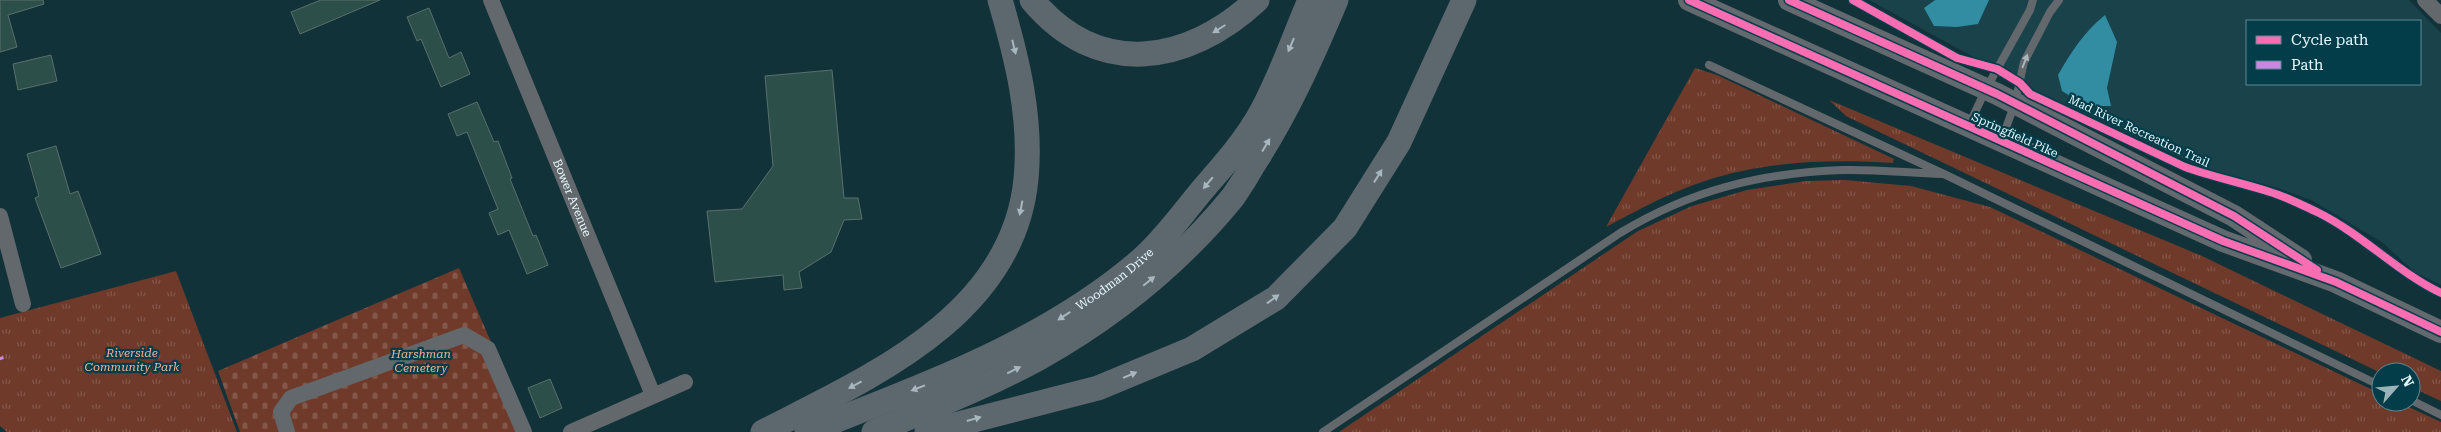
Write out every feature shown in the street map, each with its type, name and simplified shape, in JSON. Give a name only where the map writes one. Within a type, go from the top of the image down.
[{"type":"main road","points":[[763,432],[862,382],[920,344],[952,318],[978,291],[1000,258],[1018,221],[1026,179],[1027,141],[1020,77],[1000,0]]},
{"type":"main road","points":[[1032,0],[1046,17],[1070,35],[1098,48],[1130,54],[1165,53],[1191,45],[1220,29],[1258,0]]},
{"type":"main road","name":"Woodman Drive","points":[[807,432],[926,384],[996,353],[1062,318],[1092,298],[1142,259],[1171,229],[1234,152],[1262,112],[1310,0]]},
{"type":"main road","name":"Woodman Drive","points":[[874,432],[970,392],[1038,358],[1103,318],[1179,256],[1233,196],[1267,144],[1312,58],[1336,0]]},
{"type":"main road","points":[[927,432],[1098,388],[1192,349],[1276,298],[1345,228],[1400,142],[1464,0]]},
{"type":"main road","name":"Springfield Pike","points":[[1689,0],[2223,241],[2336,282],[2441,332]]},
{"type":"main road","name":"Springfield Pike","points":[[1789,0],[2015,103],[2234,216],[2336,282]]},
{"type":"street","name":"Bower Avenue","points":[[490,0],[653,395]]},
{"type":"street","points":[[2426,0],[2441,16]]},
{"type":"street","points":[[0,216],[23,304]]},
{"type":"street","points":[[287,432],[282,412],[291,398],[464,335],[488,349],[524,432]]},
{"type":"street","points":[[571,432],[685,382]]},
{"type":"lane","points":[[1968,127],[1986,89],[2030,10],[2033,0]]},
{"type":"lane","points":[[2001,141],[2015,103],[2024,62],[2050,12],[2059,0]]},
{"type":"lane","points":[[1709,65],[1946,175],[2371,381]]},
{"type":"lane","points":[[1323,432],[1620,233],[1653,213],[1685,199],[1718,187],[1776,175],[1845,170],[1946,175]]},
{"type":"lane","points":[[2421,405],[2441,415]]},
{"type":"shaded area","points":[[1869,0],[2409,0],[2441,33],[2441,285],[2416,273],[2383,243],[2313,201],[2278,188],[2207,170],[2036,91]]},
{"type":"green space","points":[[1695,68],[1717,75],[1894,159],[1893,163],[1846,161],[1798,163],[1775,165],[1728,174],[1679,190],[1606,227]]},
{"type":"green space","points":[[1829,100],[2202,256],[2441,371],[2441,401],[2421,392],[2421,362],[2371,362],[2371,368],[1846,116]]},
{"type":"green space","points":[[1845,180],[1911,186],[1990,207],[2371,389],[2371,412],[2420,412],[2441,422],[2441,432],[1339,432],[1638,231],[1692,206],[1747,190],[1806,181]]},
{"type":"green space","name":"Harshman Cemetery","points":[[459,268],[530,432],[240,432],[218,371]]},
{"type":"green space","name":"Riverside Community Park","points":[[176,271],[237,432],[7,432],[0,426],[0,318]]},
{"type":"water","points":[[1935,0],[1989,0],[1978,24],[1957,27],[1934,26],[1924,8]]},
{"type":"water","points":[[2105,15],[2117,42],[2107,88],[2111,106],[2086,106],[2062,91],[2058,75],[2078,43]]},
{"type":"building","points":[[0,0],[43,0],[44,4],[8,15],[17,47],[0,52]]},
{"type":"building","points":[[321,0],[380,0],[300,34],[291,12]]},
{"type":"building","points":[[429,8],[449,58],[461,52],[470,74],[441,87],[421,39],[417,41],[407,17]]},
{"type":"building","points":[[51,55],[57,81],[18,90],[13,64]]},
{"type":"building","points":[[832,70],[844,198],[858,198],[862,219],[844,220],[831,252],[799,272],[802,288],[784,290],[783,275],[715,282],[707,211],[742,209],[773,166],[765,76]]},
{"type":"building","points":[[477,102],[494,142],[498,141],[512,178],[510,179],[533,236],[536,235],[548,265],[527,274],[509,230],[498,235],[489,213],[498,209],[467,132],[457,136],[448,114]]},
{"type":"building","points":[[56,146],[70,194],[78,191],[101,254],[61,268],[35,198],[39,196],[27,154]]},
{"type":"building","points":[[550,379],[562,408],[540,418],[528,388]]},
{"type":"cycle path","points":[[1689,0],[2223,241],[2336,282],[2441,332]]},
{"type":"cycle path","points":[[1789,0],[1997,94],[2234,216],[2317,270]]},
{"type":"cycle path","name":"Mad River Recreation Trail","points":[[1853,0],[1957,58],[1997,69],[2020,83],[2030,94],[2185,167],[2276,194],[2319,213],[2350,232],[2410,275],[2441,293]]}]
